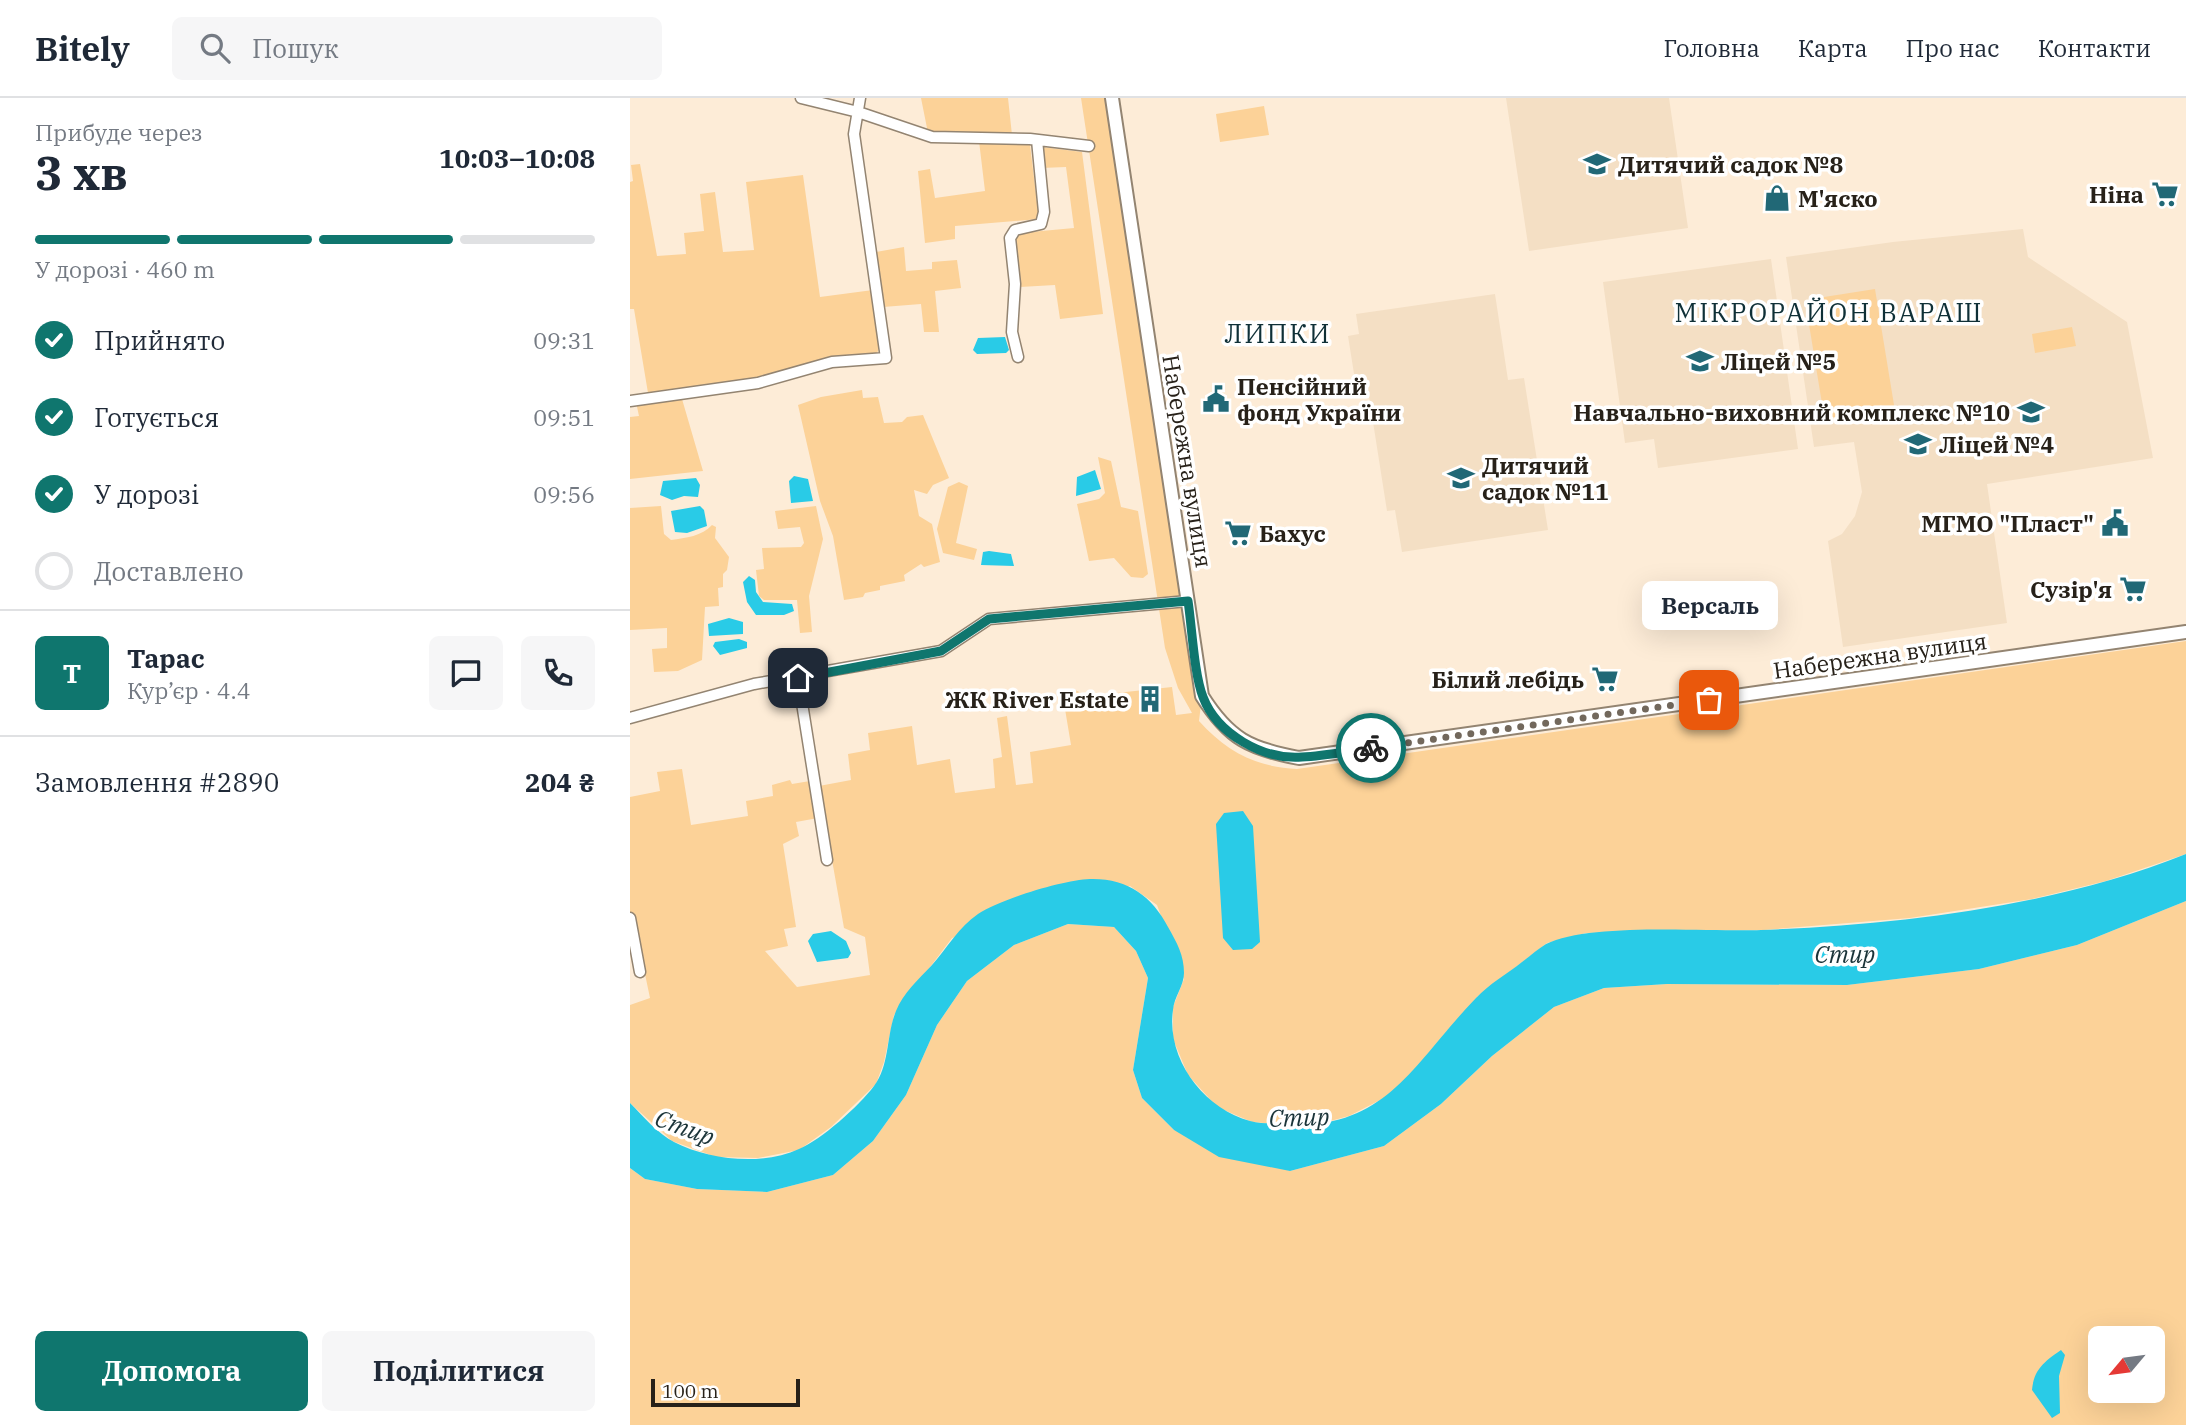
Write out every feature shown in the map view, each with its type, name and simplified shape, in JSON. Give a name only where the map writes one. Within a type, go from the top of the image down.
[{"type":"street","points":[[801,98],[858,112],[932,137],[1037,140],[1089,146]]},
{"type":"street","points":[[630,401],[758,383],[832,362],[886,358],[854,134],[860,98]]},
{"type":"street","name":"Набережна вулиця","points":[[1112,98],[1202,696],[1216,718],[1233,736],[1266,752],[1299,758],[2186,632]]},
{"type":"street","points":[[1018,357],[1012,332],[1015,284],[1010,238],[1014,230],[1033,229],[1041,224],[1044,212],[1037,140]]},
{"type":"street","points":[[630,718],[754,684],[941,651],[989,619],[1188,601]]},
{"type":"street","points":[[798,678],[827,860]]},
{"type":"street","points":[[630,918],[640,972]]},
{"type":"shaded area","points":[[921,98],[1008,98],[1012,135],[928,133]]},
{"type":"shaded area","points":[[1081,98],[1112,98],[1202,696],[1199,721],[1220,741],[1255,761],[1297,769],[2186,641],[2186,854],[2106,881],[2032,899],[1910,918],[1764,930],[1586,933],[1547,943],[1478,996],[1409,1077],[1388,1096],[1349,1116],[1308,1127],[1252,1122],[1217,1107],[1188,1075],[1173,1039],[1173,1007],[1184,979],[1157,905],[1130,886],[952,938],[894,1015],[884,1062],[876,1084],[831,1127],[799,1150],[758,1158],[716,1157],[672,1141],[630,1103],[630,1005],[650,998],[637,936],[630,937],[630,797],[660,791],[657,772],[682,769],[691,825],[748,816],[746,801],[773,796],[772,785],[790,780],[792,784],[810,781],[818,818],[796,822],[799,836],[783,844],[796,927],[784,929],[788,946],[765,951],[797,987],[870,975],[865,937],[844,928],[819,786],[851,780],[848,754],[870,750],[868,733],[912,726],[917,765],[950,759],[955,793],[995,788],[993,759],[1002,757],[997,718],[1007,716],[1016,785],[1033,783],[1030,752],[1071,745],[1062,691],[1073,689],[1108,706],[1107,694],[1172,687],[1176,715],[1192,713],[1178,688],[1165,648]]},
{"type":"shaded area","name":"Дитячий садок №8","points":[[1506,98],[1669,98],[1688,228],[1529,251]]},
{"type":"shaded area","points":[[1264,106],[1269,135],[1220,142],[1216,114]]},
{"type":"shaded area","points":[[979,141],[1030,145],[1039,219],[955,226],[955,239],[925,243],[918,171],[930,169],[935,198],[985,191]]},
{"type":"shaded area","points":[[1042,147],[1082,152],[1103,314],[1060,319],[1055,285],[1020,287],[1015,237],[1020,233],[1074,228],[1066,167],[1041,168]]},
{"type":"shaded area","points":[[640,164],[657,256],[686,254],[684,233],[704,231],[700,194],[715,192],[723,252],[754,250],[746,182],[803,175],[820,297],[873,290],[881,344],[877,353],[757,380],[648,393],[634,309],[630,309],[630,182],[633,181],[631,165]]},
{"type":"shaded area","points":[[2023,229],[2028,257],[2127,322],[2153,458],[1987,484],[2007,623],[1843,647],[1828,541],[1842,534],[1855,516],[1862,492],[1854,442],[1814,447],[1786,257],[1893,242]]},
{"type":"shaded area","points":[[904,247],[906,271],[932,269],[932,262],[957,260],[961,288],[935,291],[939,332],[924,332],[921,304],[883,307],[876,252]]},
{"type":"shaded area","name":"Ліцей №5","points":[[1771,259],[1798,449],[1658,468],[1654,439],[1625,443],[1603,282]]},
{"type":"shaded area","points":[[1875,289],[1895,411],[1825,422],[1805,300]]},
{"type":"shaded area","points":[[1495,294],[1508,380],[1524,378],[1548,530],[1402,552],[1395,510],[1387,511],[1368,390],[1355,380],[1348,336],[1359,334],[1356,314]]},
{"type":"shaded area","points":[[2072,327],[2076,346],[2035,353],[2032,334]]},
{"type":"shaded area","points":[[862,390],[863,398],[878,397],[884,423],[902,422],[907,417],[923,415],[949,478],[933,485],[927,494],[914,490],[919,516],[932,524],[940,562],[924,567],[921,564],[904,575],[905,581],[880,586],[880,590],[865,593],[863,597],[844,600],[833,536],[820,501],[798,405],[821,397]]},
{"type":"shaded area","points":[[678,397],[682,399],[703,471],[630,479],[630,417],[639,416],[636,402]]},
{"type":"shaded area","points":[[1098,457],[1111,461],[1121,507],[1138,511],[1148,574],[1143,578],[1131,577],[1114,558],[1089,561],[1077,504],[1099,499],[1105,493]]},
{"type":"shaded area","points":[[959,482],[968,486],[956,543],[977,549],[974,560],[943,553],[937,529],[948,487]]},
{"type":"shaded area","points":[[661,506],[664,534],[671,540],[699,534],[712,525],[716,527],[715,538],[729,557],[727,570],[723,574],[723,587],[718,588],[719,606],[705,607],[702,660],[678,671],[654,672],[652,649],[667,648],[667,628],[630,630],[630,508]]},
{"type":"shaded area","points":[[816,506],[823,539],[809,596],[812,632],[800,633],[797,600],[764,600],[759,596],[756,570],[764,569],[762,548],[801,547],[804,543],[800,527],[778,529],[775,511]]},
{"type":"shaded area","points":[[2186,901],[2186,1425],[630,1425],[630,1168],[645,1179],[697,1189],[767,1192],[833,1175],[873,1141],[906,1095],[937,1025],[967,981],[1014,945],[1068,924],[1114,927],[1136,951],[1148,978],[1133,1070],[1142,1098],[1174,1130],[1290,1171],[1384,1146],[1441,1104],[1492,1056],[1554,1007],[1604,988],[1667,984],[1847,985],[1979,969],[2077,945]]},
{"type":"water","points":[[1005,337],[1009,350],[1006,353],[977,354],[973,350],[978,338]]},
{"type":"water","points":[[1095,470],[1101,489],[1076,496],[1077,477]]},
{"type":"water","points":[[794,476],[808,479],[813,501],[791,503],[789,481]]},
{"type":"water","points":[[696,478],[700,485],[698,497],[684,496],[672,500],[660,495],[663,481]]},
{"type":"water","points":[[700,506],[704,510],[707,526],[687,533],[675,532],[671,511]]},
{"type":"water","points":[[983,552],[1011,554],[1014,566],[981,565]]},
{"type":"water","points":[[749,576],[755,580],[756,592],[763,602],[792,604],[794,611],[784,615],[756,615],[747,602],[743,582]]},
{"type":"water","points":[[729,618],[743,622],[743,634],[709,636],[708,624]]},
{"type":"water","points":[[739,639],[747,642],[747,648],[720,655],[713,646],[715,642]]},
{"type":"water","points":[[1243,811],[1253,826],[1260,942],[1252,949],[1233,950],[1223,938],[1216,824],[1224,813]]},
{"type":"water","name":"Стир","points":[[2186,854],[2186,901],[2077,945],[1979,969],[1847,985],[1667,984],[1604,988],[1554,1007],[1492,1056],[1441,1104],[1384,1146],[1290,1171],[1219,1157],[1174,1130],[1142,1098],[1133,1070],[1148,978],[1136,951],[1114,927],[1068,924],[1014,945],[967,981],[937,1025],[906,1095],[873,1141],[833,1175],[767,1192],[697,1189],[645,1179],[630,1168],[630,1103],[668,1139],[719,1157],[769,1158],[808,1145],[849,1112],[874,1086],[883,1069],[899,1004],[965,925],[978,914],[1001,902],[1078,880],[1103,880],[1127,886],[1146,898],[1162,916],[1177,944],[1184,967],[1184,978],[1173,1010],[1172,1028],[1176,1046],[1182,1063],[1204,1094],[1233,1115],[1250,1121],[1316,1124],[1346,1117],[1372,1105],[1394,1089],[1481,993],[1546,944],[1565,937],[1619,930],[1761,930],[1814,927],[1977,910],[2085,887]]},
{"type":"water","points":[[831,931],[846,941],[851,953],[848,958],[817,962],[808,941],[813,934]]},
{"type":"water","points":[[2061,1350],[2065,1355],[2059,1376],[2060,1413],[2052,1418],[2032,1390],[2041,1367]]},
{"type":"way so far","points":[[1371,748],[1709,700]]},
{"type":"place","name":"Дитячий садок №8","points":[[1597,164]]},
{"type":"place","name":"Ніна","points":[[2165,194]]},
{"type":"place","name":"М'яско","points":[[1777,198]]},
{"type":"place","name":"Ліцей №5","points":[[1700,361]]},
{"type":"place","name":"Пенсійний фонд України","points":[[1216,399]]},
{"type":"place","name":"Навчально-виховний комплекс №10","points":[[2031,412]]},
{"type":"place","name":"Ліцей №4","points":[[1918,444]]},
{"type":"place","name":"Дитячий садок №11","points":[[1461,478]]},
{"type":"place","name":"МГМО \"Пласт\"","points":[[2115,523]]},
{"type":"place","name":"Бахус","points":[[1238,533]]},
{"type":"place","name":"Сузір'я","points":[[2133,589]]},
{"type":"place","name":"Білий лебідь","points":[[1605,679]]},
{"type":"place","name":"ЖК River Estate","points":[[1150,699]]},
{"type":"place","name":"Версаль","points":[[1709,700]]},
{"type":"district","name":"МІКРОРАЙОН ВАРАШ","points":[[1829,312]]},
{"type":"district","name":"ЛИПКИ","points":[[1278,333]]},
{"type":"route","points":[[798,678],[941,651],[989,619],[1188,601],[1202,696],[1216,718],[1233,736],[1266,752],[1299,758],[1371,748]]}]
